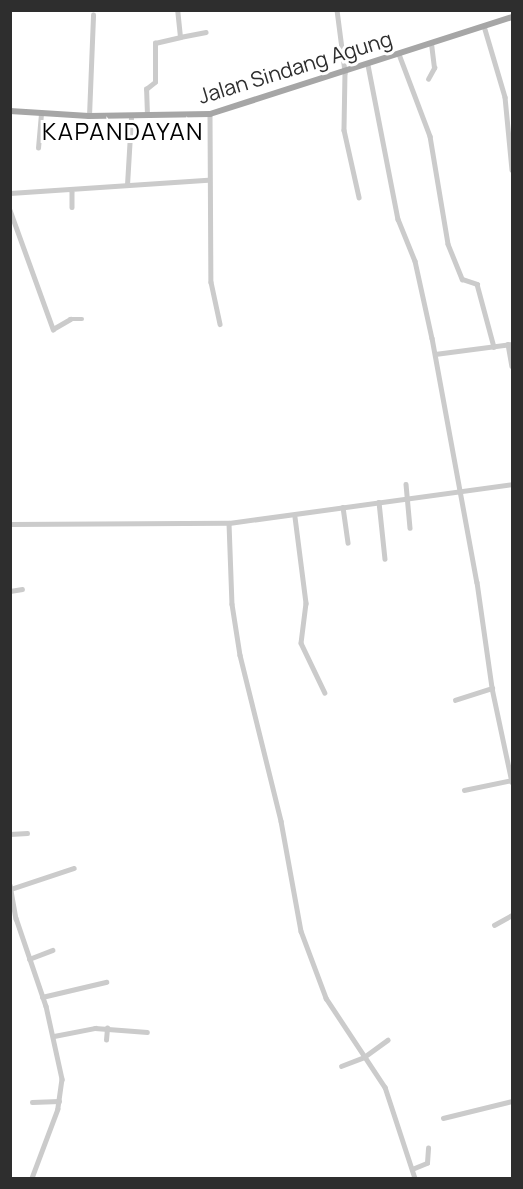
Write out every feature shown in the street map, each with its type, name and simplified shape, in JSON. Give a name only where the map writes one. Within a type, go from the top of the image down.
[{"type":"main road","name":"Jalan Sindang Agung","points":[[10,111],[131,117],[210,114],[513,17]]},
{"type":"street","points":[[177,10],[180,37]]},
{"type":"street","points":[[337,10],[345,72],[344,124],[359,197]]},
{"type":"street","points":[[89,116],[93,15]]},
{"type":"street","points":[[484,26],[505,97],[513,171]]},
{"type":"street","points":[[147,116],[146,89],[155,82],[155,43],[206,32]]},
{"type":"street","points":[[428,78],[434,68],[431,43]]},
{"type":"street","points":[[399,54],[430,136],[448,244],[462,279],[477,284],[494,347]]},
{"type":"street","points":[[368,65],[398,219],[415,261],[435,354],[461,491],[492,688],[512,781],[464,790]]},
{"type":"street","points":[[38,148],[41,113]]},
{"type":"street","points":[[210,114],[208,180],[211,282],[220,324]]},
{"type":"street","points":[[128,185],[131,117]]},
{"type":"street","points":[[10,193],[72,192],[128,185],[208,180]]},
{"type":"street","points":[[72,192],[72,207]]},
{"type":"street","points":[[10,210],[53,328],[70,319],[82,319]]},
{"type":"street","points":[[435,354],[510,344],[513,366]]},
{"type":"street","points":[[406,484],[410,528]]},
{"type":"street","points":[[10,524],[229,523],[295,517],[343,507],[513,484]]},
{"type":"street","points":[[379,502],[385,559]]},
{"type":"street","points":[[343,507],[348,543]]},
{"type":"street","points":[[295,517],[306,603],[301,643],[325,693]]},
{"type":"street","points":[[229,523],[232,604],[240,655],[281,821],[296,911],[326,998],[385,1087],[415,1179]]},
{"type":"street","points":[[10,591],[22,589]]},
{"type":"street","points":[[455,699],[492,688]]},
{"type":"street","points":[[10,834],[27,833]]},
{"type":"street","points":[[32,1179],[59,1101],[62,1079],[54,1036],[29,958],[11,887],[74,868]]},
{"type":"street","points":[[494,925],[513,915]]},
{"type":"street","points":[[29,958],[52,950]]},
{"type":"street","points":[[42,997],[106,982]]},
{"type":"street","points":[[54,1036],[83,1028],[147,1032]]},
{"type":"street","points":[[106,1040],[107,1028]]},
{"type":"street","points":[[341,1066],[364,1057],[387,1040]]},
{"type":"street","points":[[32,1102],[59,1101]]},
{"type":"street","points":[[443,1118],[513,1101]]},
{"type":"street","points":[[412,1169],[427,1163],[428,1148]]},
{"type":"district","name":"KAPANDAYAN","points":[[123,131]]}]
